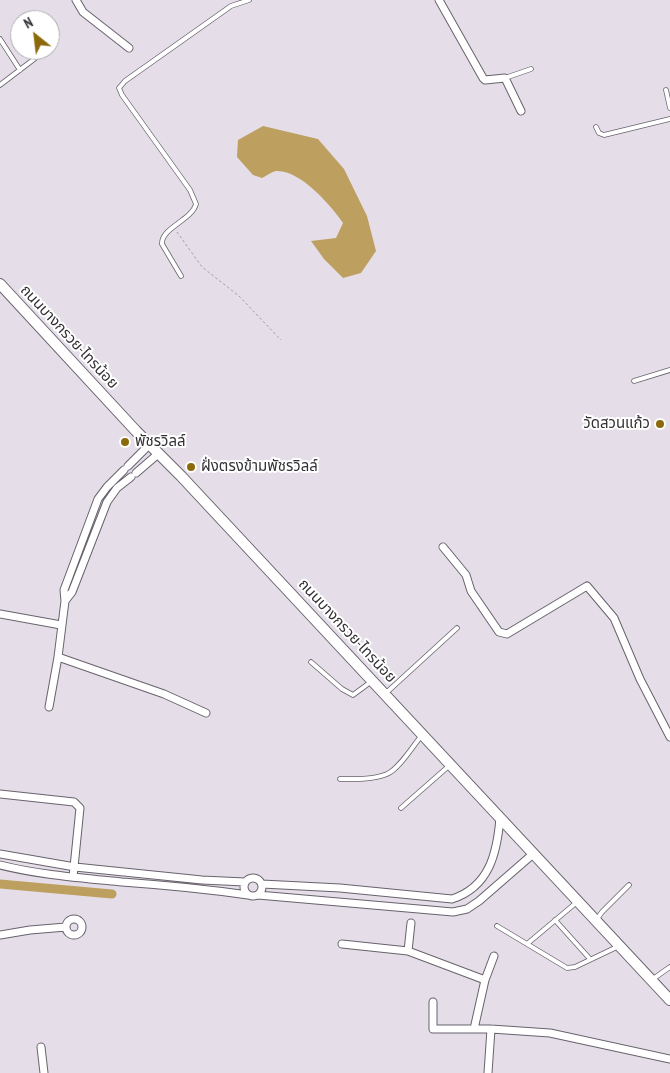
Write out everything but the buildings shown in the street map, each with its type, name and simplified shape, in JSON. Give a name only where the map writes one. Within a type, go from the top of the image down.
[{"type":"main road","name":"ถนนบางกรวย-ไทรน้อย","points":[[0,284],[670,1000]]},
{"type":"street","points":[[76,0],[84,12],[129,48]]},
{"type":"street","points":[[439,0],[485,80],[505,78],[521,111]]},
{"type":"street","points":[[49,707],[58,657],[65,601],[64,590],[98,498],[150,445]]},
{"type":"street","points":[[65,601],[72,592],[106,502],[117,488],[158,454]]},
{"type":"street","points":[[98,498],[106,502]]},
{"type":"street","points":[[443,547],[466,575],[471,591],[499,632],[507,634],[587,586],[614,618],[640,679],[670,737]]},
{"type":"street","points":[[0,614],[61,625]]},
{"type":"street","points":[[58,657],[164,694],[206,713]]},
{"type":"street","points":[[0,794],[74,802],[80,808],[73,877]]},
{"type":"street","points":[[0,854],[75,867],[202,880],[245,882],[248,879],[254,878],[262,884],[340,888],[452,899],[465,894],[486,876],[498,842],[500,818]]},
{"type":"street","points":[[0,864],[20,870],[73,877],[201,889],[251,896],[258,895],[453,912],[467,908],[483,897],[533,854]]},
{"type":"street","points":[[486,876],[495,885]]},
{"type":"street","points":[[201,889],[202,880]]},
{"type":"street","points":[[245,882],[244,889],[248,895]]},
{"type":"street","points":[[258,895],[262,890],[262,884]]},
{"type":"street","points":[[337,902],[340,888]]},
{"type":"street","points":[[415,909],[417,896]]},
{"type":"street","points":[[408,951],[411,923]]},
{"type":"street","points":[[0,935],[66,927]]},
{"type":"street","points":[[342,944],[408,951],[485,980]]},
{"type":"street","points":[[474,1029],[485,980],[494,956]]},
{"type":"street","points":[[433,1002],[433,1029],[491,1029],[550,1033],[670,1059]]},
{"type":"street","points":[[488,1073],[491,1029]]},
{"type":"street","points":[[41,1047],[44,1073]]},
{"type":"lane","points":[[181,276],[162,244],[163,237],[193,210],[196,204],[190,190],[122,95],[120,88],[125,81],[185,37],[231,6],[248,0]]},
{"type":"lane","points":[[0,39],[20,70]]},
{"type":"lane","points":[[0,85],[33,60]]},
{"type":"lane","points":[[505,78],[531,69]]},
{"type":"lane","points":[[666,90],[670,108]]},
{"type":"lane","points":[[596,127],[599,133],[604,135],[670,119]]},
{"type":"lane","points":[[634,381],[670,370]]},
{"type":"lane","points":[[384,694],[457,628]]},
{"type":"lane","points":[[311,662],[342,689],[353,695],[372,681]]},
{"type":"lane","points":[[340,779],[364,779],[389,774],[422,735]]},
{"type":"lane","points":[[401,808],[450,765]]},
{"type":"lane","points":[[596,921],[602,912],[630,884]]},
{"type":"lane","points":[[527,944],[577,902]]},
{"type":"lane","points":[[555,920],[590,959]]},
{"type":"lane","points":[[497,926],[567,968],[575,967],[619,946]]},
{"type":"lane","points":[[652,981],[670,966]]},
{"type":"path","points":[[174,227],[202,267],[239,296],[281,340]]},
{"type":"shaded area","points":[[263,126],[318,139],[344,169],[367,216],[376,251],[361,273],[343,278],[324,259],[311,241],[336,238],[343,223],[323,198],[304,182],[285,172],[276,171],[262,178],[253,175],[237,157],[238,140]]},
{"type":"waterway","points":[[0,884],[112,894]]},
{"type":"place","name":"วัดสวนแก้ว","points":[[660,424]]},
{"type":"place","name":"พัชรวิลล์","points":[[125,442]]},
{"type":"place","name":"ฝั่งตรงข้ามพัชรวิลล์","points":[[191,467]]}]
